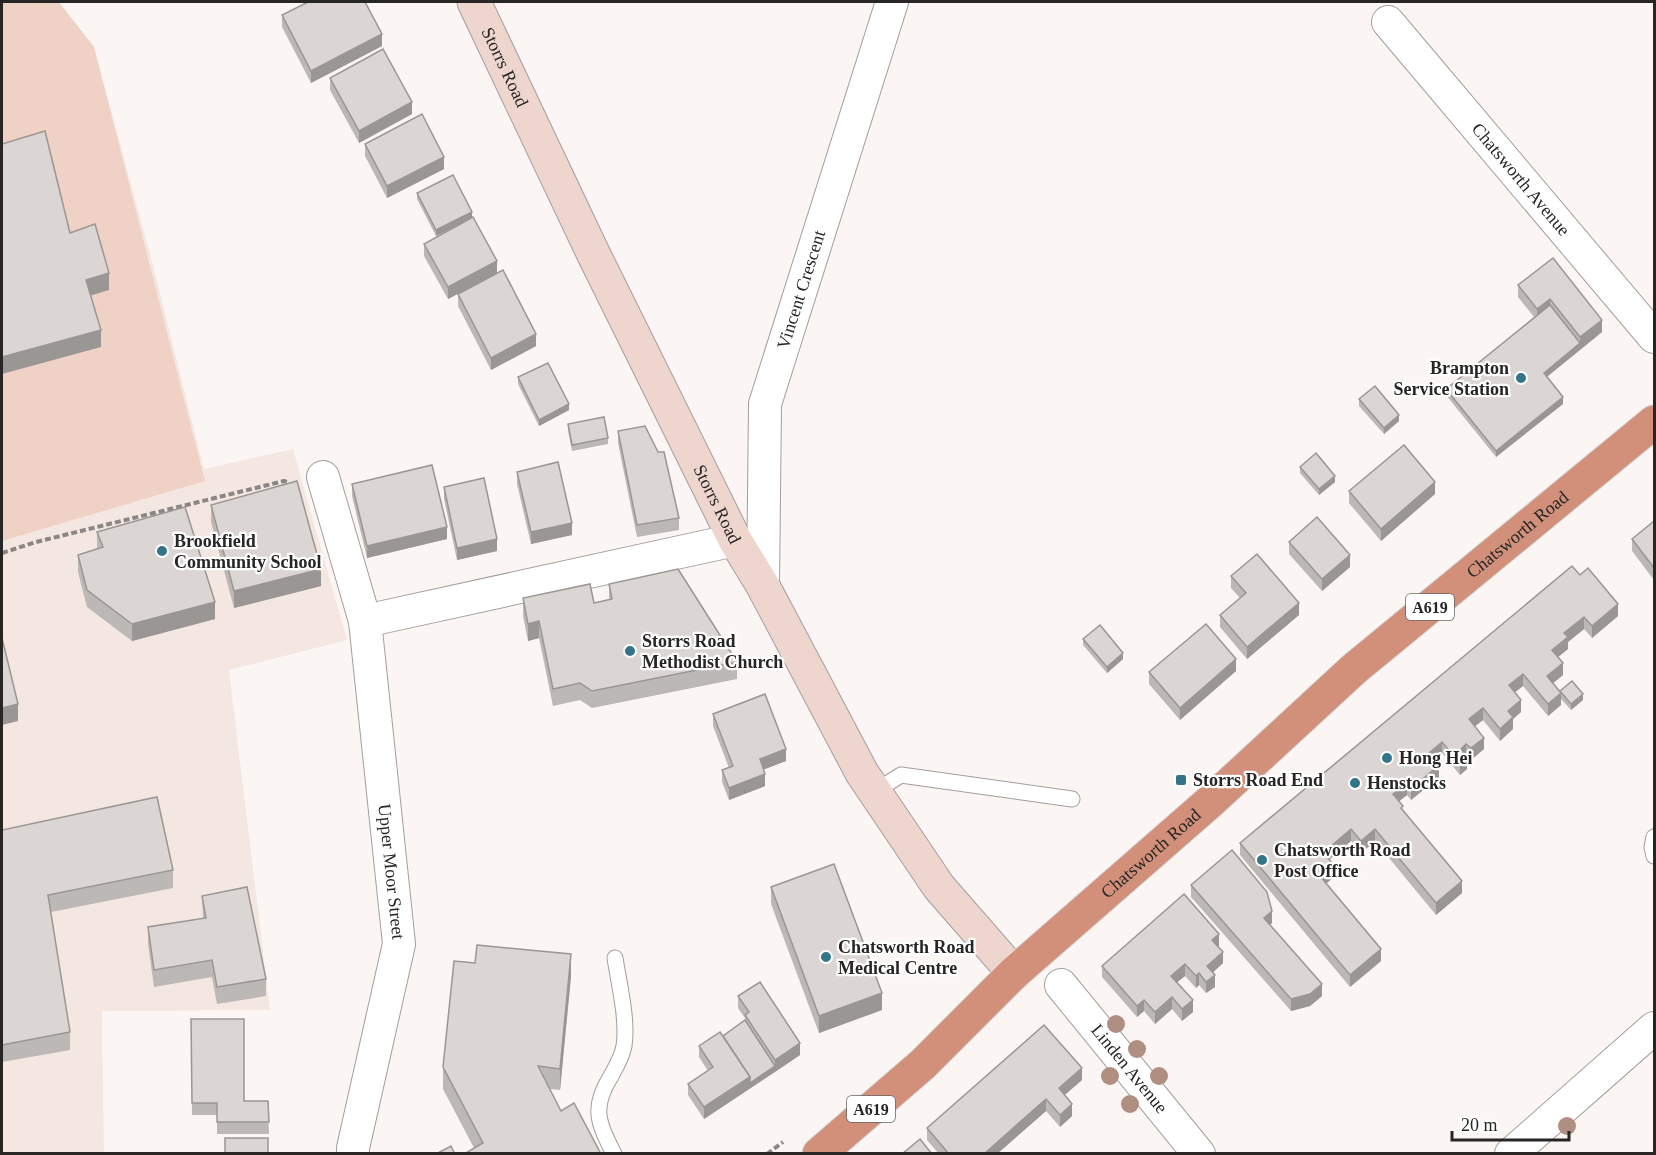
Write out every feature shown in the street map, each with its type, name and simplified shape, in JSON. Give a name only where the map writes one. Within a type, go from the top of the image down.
[{"type":"highway","name":"Chatsworth Road","points":[[819,1154],[923,1064],[1014,973],[1203,807],[1354,669],[1654,422]]},
{"type":"main road","name":"Storrs Road","points":[[474,2],[593,253],[735,540],[763,586],[786,634],[874,792],[939,887],[1014,973]]},
{"type":"street","name":"Vincent Crescent","points":[[763,586],[765,404],[892,2]]},
{"type":"street","name":"Chatsworth Avenue","points":[[1388,22],[1654,337]]},
{"type":"street","name":"Upper Moor Street","points":[[325,487],[365,621],[399,945],[352,1148],[353,1154]]},
{"type":"street","points":[[365,621],[735,540]]},
{"type":"street","name":"Linden Avenue","points":[[1061,985],[1198,1154]]},
{"type":"street","points":[[1511,1154],[1654,1028]]},
{"type":"lane","points":[[874,792],[901,775],[1072,798]]},
{"type":"lane","points":[[1654,837],[1652,847],[1654,856]]},
{"type":"lane","points":[[614,1154],[600,1125],[598,1113],[599,1098],[618,1064],[624,1047],[625,1027],[615,958]]},
{"type":"path","points":[[2,553],[36,542],[284,481],[325,487]]},
{"type":"shaded area","points":[[2,2],[59,2],[94,47],[205,481],[2,541]]},
{"type":"shaded area","name":"Brookfield Community School","points":[[94,47],[153,265],[204,469],[293,449],[347,640],[229,670],[270,1010],[102,1011],[104,1153],[2,1154],[2,86],[39,80]]},
{"type":"building","points":[[308,2],[365,2],[382,34],[311,71],[282,15]]},
{"type":"building","points":[[383,49],[412,102],[359,131],[330,78]]},
{"type":"building","points":[[422,114],[444,157],[387,186],[365,144]]},
{"type":"building","points":[[45,131],[70,233],[95,224],[109,273],[86,280],[101,330],[2,357],[2,144]]},
{"type":"building","points":[[453,175],[472,212],[436,230],[417,193]]},
{"type":"building","points":[[473,217],[497,261],[448,287],[424,244]]},
{"type":"building","points":[[1553,258],[1602,320],[1580,337],[1550,299],[1537,309],[1518,285]]},
{"type":"building","points":[[503,270],[536,334],[491,358],[458,294]]},
{"type":"building","points":[[1550,305],[1580,343],[1544,373],[1563,397],[1496,451],[1446,389]]},
{"type":"building","points":[[548,363],[569,404],[539,420],[518,377]]},
{"type":"building","points":[[1375,386],[1399,415],[1384,428],[1359,399]]},
{"type":"building","points":[[604,417],[608,438],[572,445],[568,424]]},
{"type":"building","points":[[645,426],[658,452],[664,452],[679,518],[637,525],[618,431]]},
{"type":"building","points":[[1404,445],[1435,482],[1381,529],[1349,491]]},
{"type":"building","points":[[1316,453],[1335,476],[1319,489],[1300,467]]},
{"type":"building","points":[[558,462],[572,523],[531,532],[517,472]]},
{"type":"building","points":[[432,465],[447,527],[367,546],[352,484]]},
{"type":"building","points":[[484,478],[497,539],[457,548],[444,487]]},
{"type":"building","points":[[297,481],[321,569],[234,591],[211,505]]},
{"type":"building","points":[[185,507],[215,602],[132,624],[87,590],[78,555],[103,547],[97,532]]},
{"type":"building","points":[[1317,517],[1350,555],[1322,579],[1289,542]]},
{"type":"building","points":[[1654,521],[1654,568],[1632,539]]},
{"type":"building","points":[[1257,554],[1299,603],[1247,647],[1220,615],[1246,593],[1231,576]]},
{"type":"building","points":[[1572,566],[1580,575],[1588,568],[1618,604],[1592,626],[1584,617],[1564,633],[1568,637],[1552,650],[1563,663],[1547,676],[1561,693],[1548,704],[1523,674],[1509,685],[1521,700],[1508,711],[1513,717],[1500,729],[1483,708],[1469,719],[1484,738],[1471,748],[1466,744],[1461,749],[1467,757],[1460,763],[1442,742],[1429,753],[1439,765],[1411,789],[1407,783],[1393,794],[1403,806],[1401,808],[1462,881],[1436,903],[1375,829],[1361,841],[1351,829],[1323,853],[1334,865],[1320,876],[1381,949],[1350,975],[1240,843]]},
{"type":"building","name":"Storrs Road Methodist Church","points":[[678,569],[737,662],[592,691],[580,683],[553,689],[539,621],[528,624],[523,598],[590,584],[594,603],[612,599],[609,584]]},
{"type":"building","points":[[1206,624],[1236,659],[1180,708],[1149,672]]},
{"type":"building","points":[[1100,625],[1123,653],[1107,667],[1083,639]]},
{"type":"building","points":[[2,638],[18,704],[2,708]]},
{"type":"building","points":[[1572,681],[1583,694],[1571,704],[1560,691]]},
{"type":"building","points":[[765,694],[786,749],[760,759],[765,774],[729,788],[722,770],[733,766],[713,714]]},
{"type":"building","points":[[157,797],[173,870],[48,895],[70,1032],[2,1045],[2,830]]},
{"type":"building","points":[[1232,850],[1267,892],[1272,911],[1264,918],[1322,984],[1310,994],[1291,999],[1191,885]]},
{"type":"building","name":"Chatsworth Road Medical Centre","points":[[834,864],[882,993],[819,1016],[771,887]]},
{"type":"building","points":[[247,887],[266,979],[217,987],[212,960],[154,970],[148,927],[206,918],[202,896]]},
{"type":"building","points":[[1184,894],[1219,934],[1212,940],[1223,952],[1207,966],[1215,975],[1206,982],[1199,973],[1196,976],[1185,964],[1171,976],[1193,1000],[1182,1009],[1172,997],[1155,1012],[1144,1000],[1137,1006],[1102,966]]},
{"type":"building","points":[[477,945],[571,954],[560,1069],[538,1066],[561,1111],[574,1103],[601,1154],[464,1154],[483,1143],[443,1067],[454,961],[475,963]]},
{"type":"building","points":[[760,982],[800,1043],[775,1060],[745,1015],[749,1012],[738,996]]},
{"type":"building","points":[[191,1019],[244,1019],[244,1101],[268,1101],[269,1122],[217,1122],[217,1103],[192,1103]]},
{"type":"building","points":[[745,1020],[775,1066],[750,1083],[750,1077],[723,1036]]},
{"type":"building","points":[[1044,1025],[1082,1068],[1059,1088],[1072,1104],[1060,1115],[1046,1099],[984,1154],[949,1154],[927,1128]]},
{"type":"building","points":[[720,1032],[750,1077],[704,1107],[688,1084],[713,1067],[699,1046]]},
{"type":"building","points":[[225,1138],[268,1138],[268,1154],[225,1154]]},
{"type":"building","points":[[920,1139],[932,1154],[902,1154]]},
{"type":"building","points":[[451,1146],[455,1154],[436,1154]]},
{"type":"place","name":"Brampton Service Station","points":[[1521,378]]},
{"type":"place","name":"Brookfield Community School","points":[[162,551]]},
{"type":"place","name":"Storrs Road Methodist Church","points":[[630,651]]},
{"type":"place","name":"Hong Hei","points":[[1387,758]]},
{"type":"place","name":"Storrs Road End","points":[[1181,780]]},
{"type":"place","name":"Henstocks","points":[[1355,783]]},
{"type":"place","name":"Chatsworth Road Post Office","points":[[1262,860]]},
{"type":"place","name":"Chatsworth Road Medical Centre","points":[[826,957]]}]
